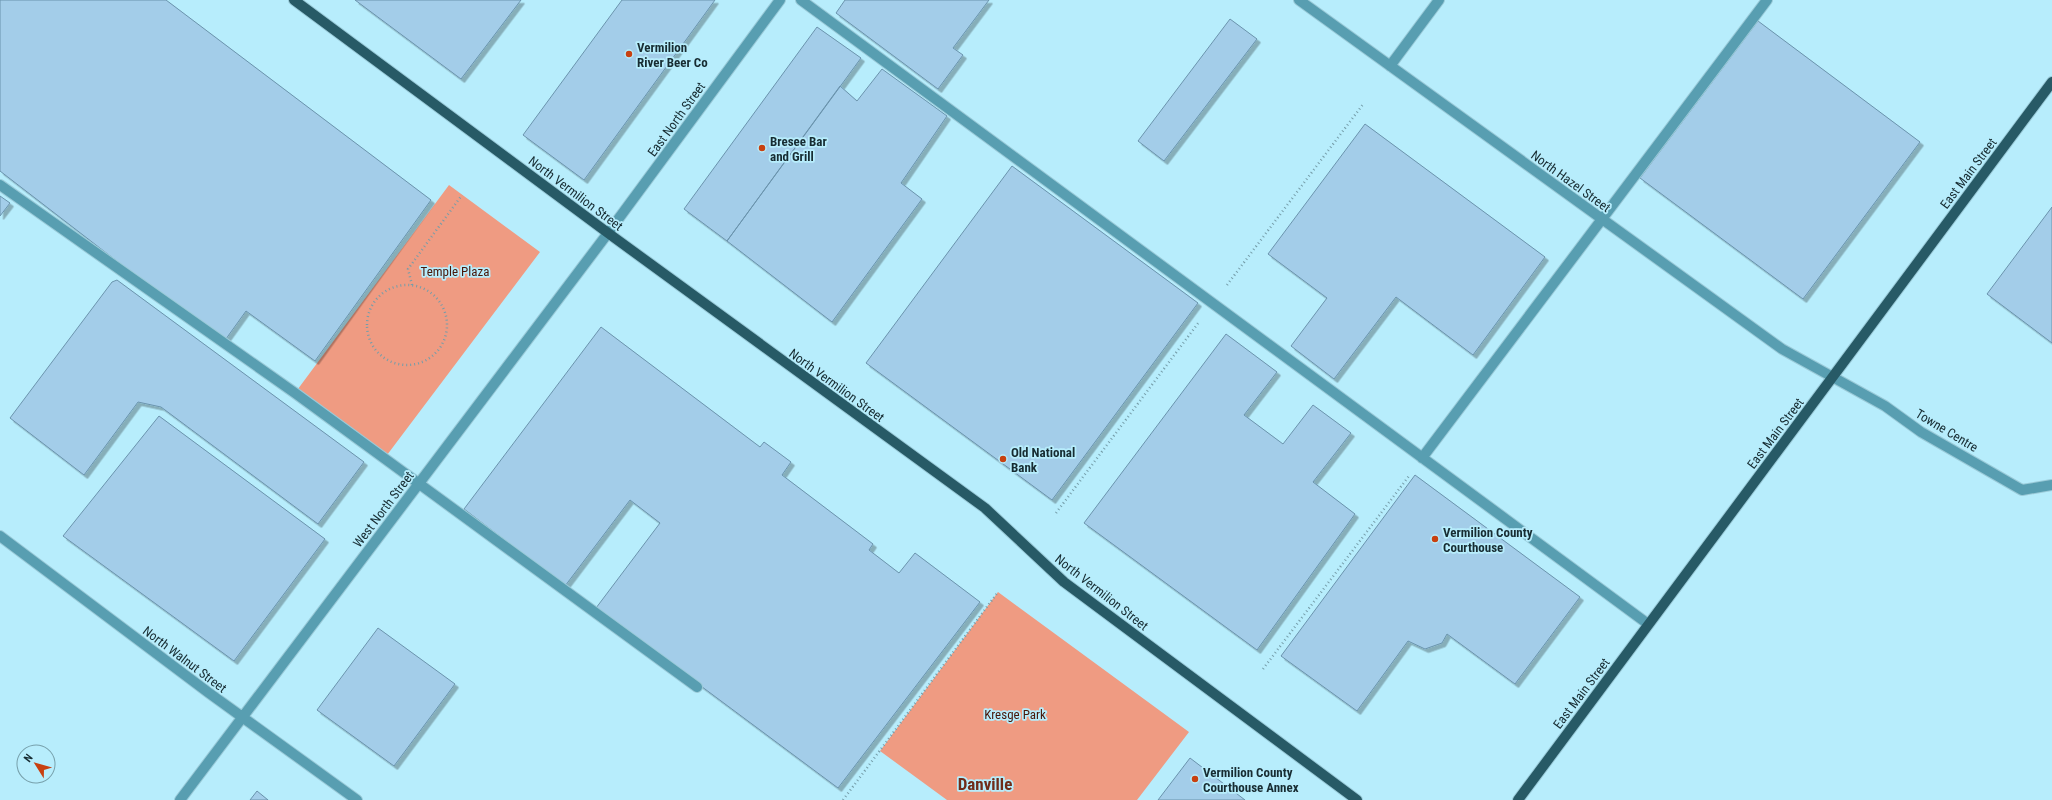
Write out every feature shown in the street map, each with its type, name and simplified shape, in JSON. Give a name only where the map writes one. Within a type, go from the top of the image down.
[{"type":"main road","name":"North Vermilion Street","points":[[294,0],[608,233],[985,508],[1064,582],[1357,800]]},
{"type":"main road","name":"East Main Street","points":[[1518,800],[2052,82]]},
{"type":"street","name":"East North Street","points":[[608,233],[780,0]]},
{"type":"street","points":[[801,0],[1648,624]]},
{"type":"street","name":"North Hazel Street","points":[[1299,0],[1782,349],[1833,377]]},
{"type":"street","points":[[1390,66],[1439,0]]},
{"type":"street","points":[[1422,458],[1767,0]]},
{"type":"street","points":[[0,185],[295,393],[697,687]]},
{"type":"street","name":"West North Street","points":[[180,800],[608,233]]},
{"type":"street","name":"Towne Centre","points":[[1833,377],[1892,410],[1921,432],[2022,490],[2052,485]]},
{"type":"street","name":"North Walnut Street","points":[[0,536],[242,717],[357,800]]},
{"type":"path","points":[[412,285],[408,269],[462,195]]},
{"type":"path","points":[[412,285],[424,288],[435,296],[443,306],[447,318],[447,331],[443,343],[435,354],[424,361],[411,365],[398,363],[385,358],[375,349],[369,337],[367,324],[370,310],[377,299],[388,290],[399,286],[412,285]]},
{"type":"path","points":[[1263,668],[1422,458]]},
{"type":"path","points":[[843,800],[998,592]]},
{"type":"green space","name":"Temple Plaza","points":[[449,185],[540,252],[384,459],[295,393]]},
{"type":"green space","name":"Kresge Park","points":[[998,592],[1189,732],[1137,800],[947,800],[880,751]]},
{"type":"building","points":[[0,0],[166,0],[431,200],[315,361],[246,311],[223,343],[0,171]]},
{"type":"building","points":[[355,0],[521,0],[461,79]]},
{"type":"building","name":"Vermilion River Beer Co","points":[[622,0],[715,0],[584,180],[523,135]]},
{"type":"building","points":[[845,0],[989,0],[953,48],[963,55],[938,89],[836,13]]},
{"type":"building","points":[[1230,19],[1257,39],[1164,161],[1138,141]]},
{"type":"building","points":[[1758,21],[1920,142],[1803,299],[1640,178]]},
{"type":"building","name":"Bresee Bar and Grill","points":[[817,27],[861,58],[727,241],[684,209]]},
{"type":"building","points":[[882,69],[947,116],[901,183],[922,199],[832,322],[727,241],[840,86],[857,101]]},
{"type":"building","points":[[1365,124],[1545,257],[1473,355],[1396,297],[1334,379],[1291,346],[1327,298],[1268,254]]},
{"type":"building","points":[[1012,166],[1198,303],[1052,500],[866,363]]},
{"type":"building","points":[[0,196],[10,203],[0,216]]},
{"type":"building","points":[[2052,207],[2052,343],[1987,294]]},
{"type":"building","points":[[117,280],[364,462],[318,524],[161,407],[138,402],[84,475],[10,418],[112,282]]},
{"type":"building","points":[[601,327],[760,447],[764,442],[791,462],[782,475],[873,544],[869,550],[899,573],[915,553],[980,602],[838,788],[596,608],[660,523],[630,500],[565,586],[464,509]]},
{"type":"building","points":[[1226,334],[1277,372],[1244,415],[1283,444],[1313,405],[1351,433],[1313,482],[1355,514],[1257,650],[1084,523]]},
{"type":"building","points":[[159,416],[325,539],[234,661],[63,536]]},
{"type":"building","name":"Vermilion County Courthouse","points":[[1415,475],[1580,597],[1515,684],[1447,634],[1442,643],[1425,649],[1408,641],[1357,711],[1281,656]]},
{"type":"building","points":[[378,628],[455,684],[394,766],[317,710]]},
{"type":"building","name":"Vermilion County Courthouse Annex","points":[[1190,758],[1245,800],[1158,800]]},
{"type":"building","points":[[257,791],[268,800],[250,800]]},
{"type":"place","name":"Vermilion River Beer Co","points":[[629,54]]},
{"type":"place","name":"Bresee Bar and Grill","points":[[762,148]]},
{"type":"place","name":"Old National Bank","points":[[1003,459]]},
{"type":"place","name":"Vermilion County Courthouse","points":[[1435,539]]},
{"type":"place","name":"Vermilion County Courthouse Annex","points":[[1195,779]]},
{"type":"district","name":"Danville","points":[[985,784]]}]
